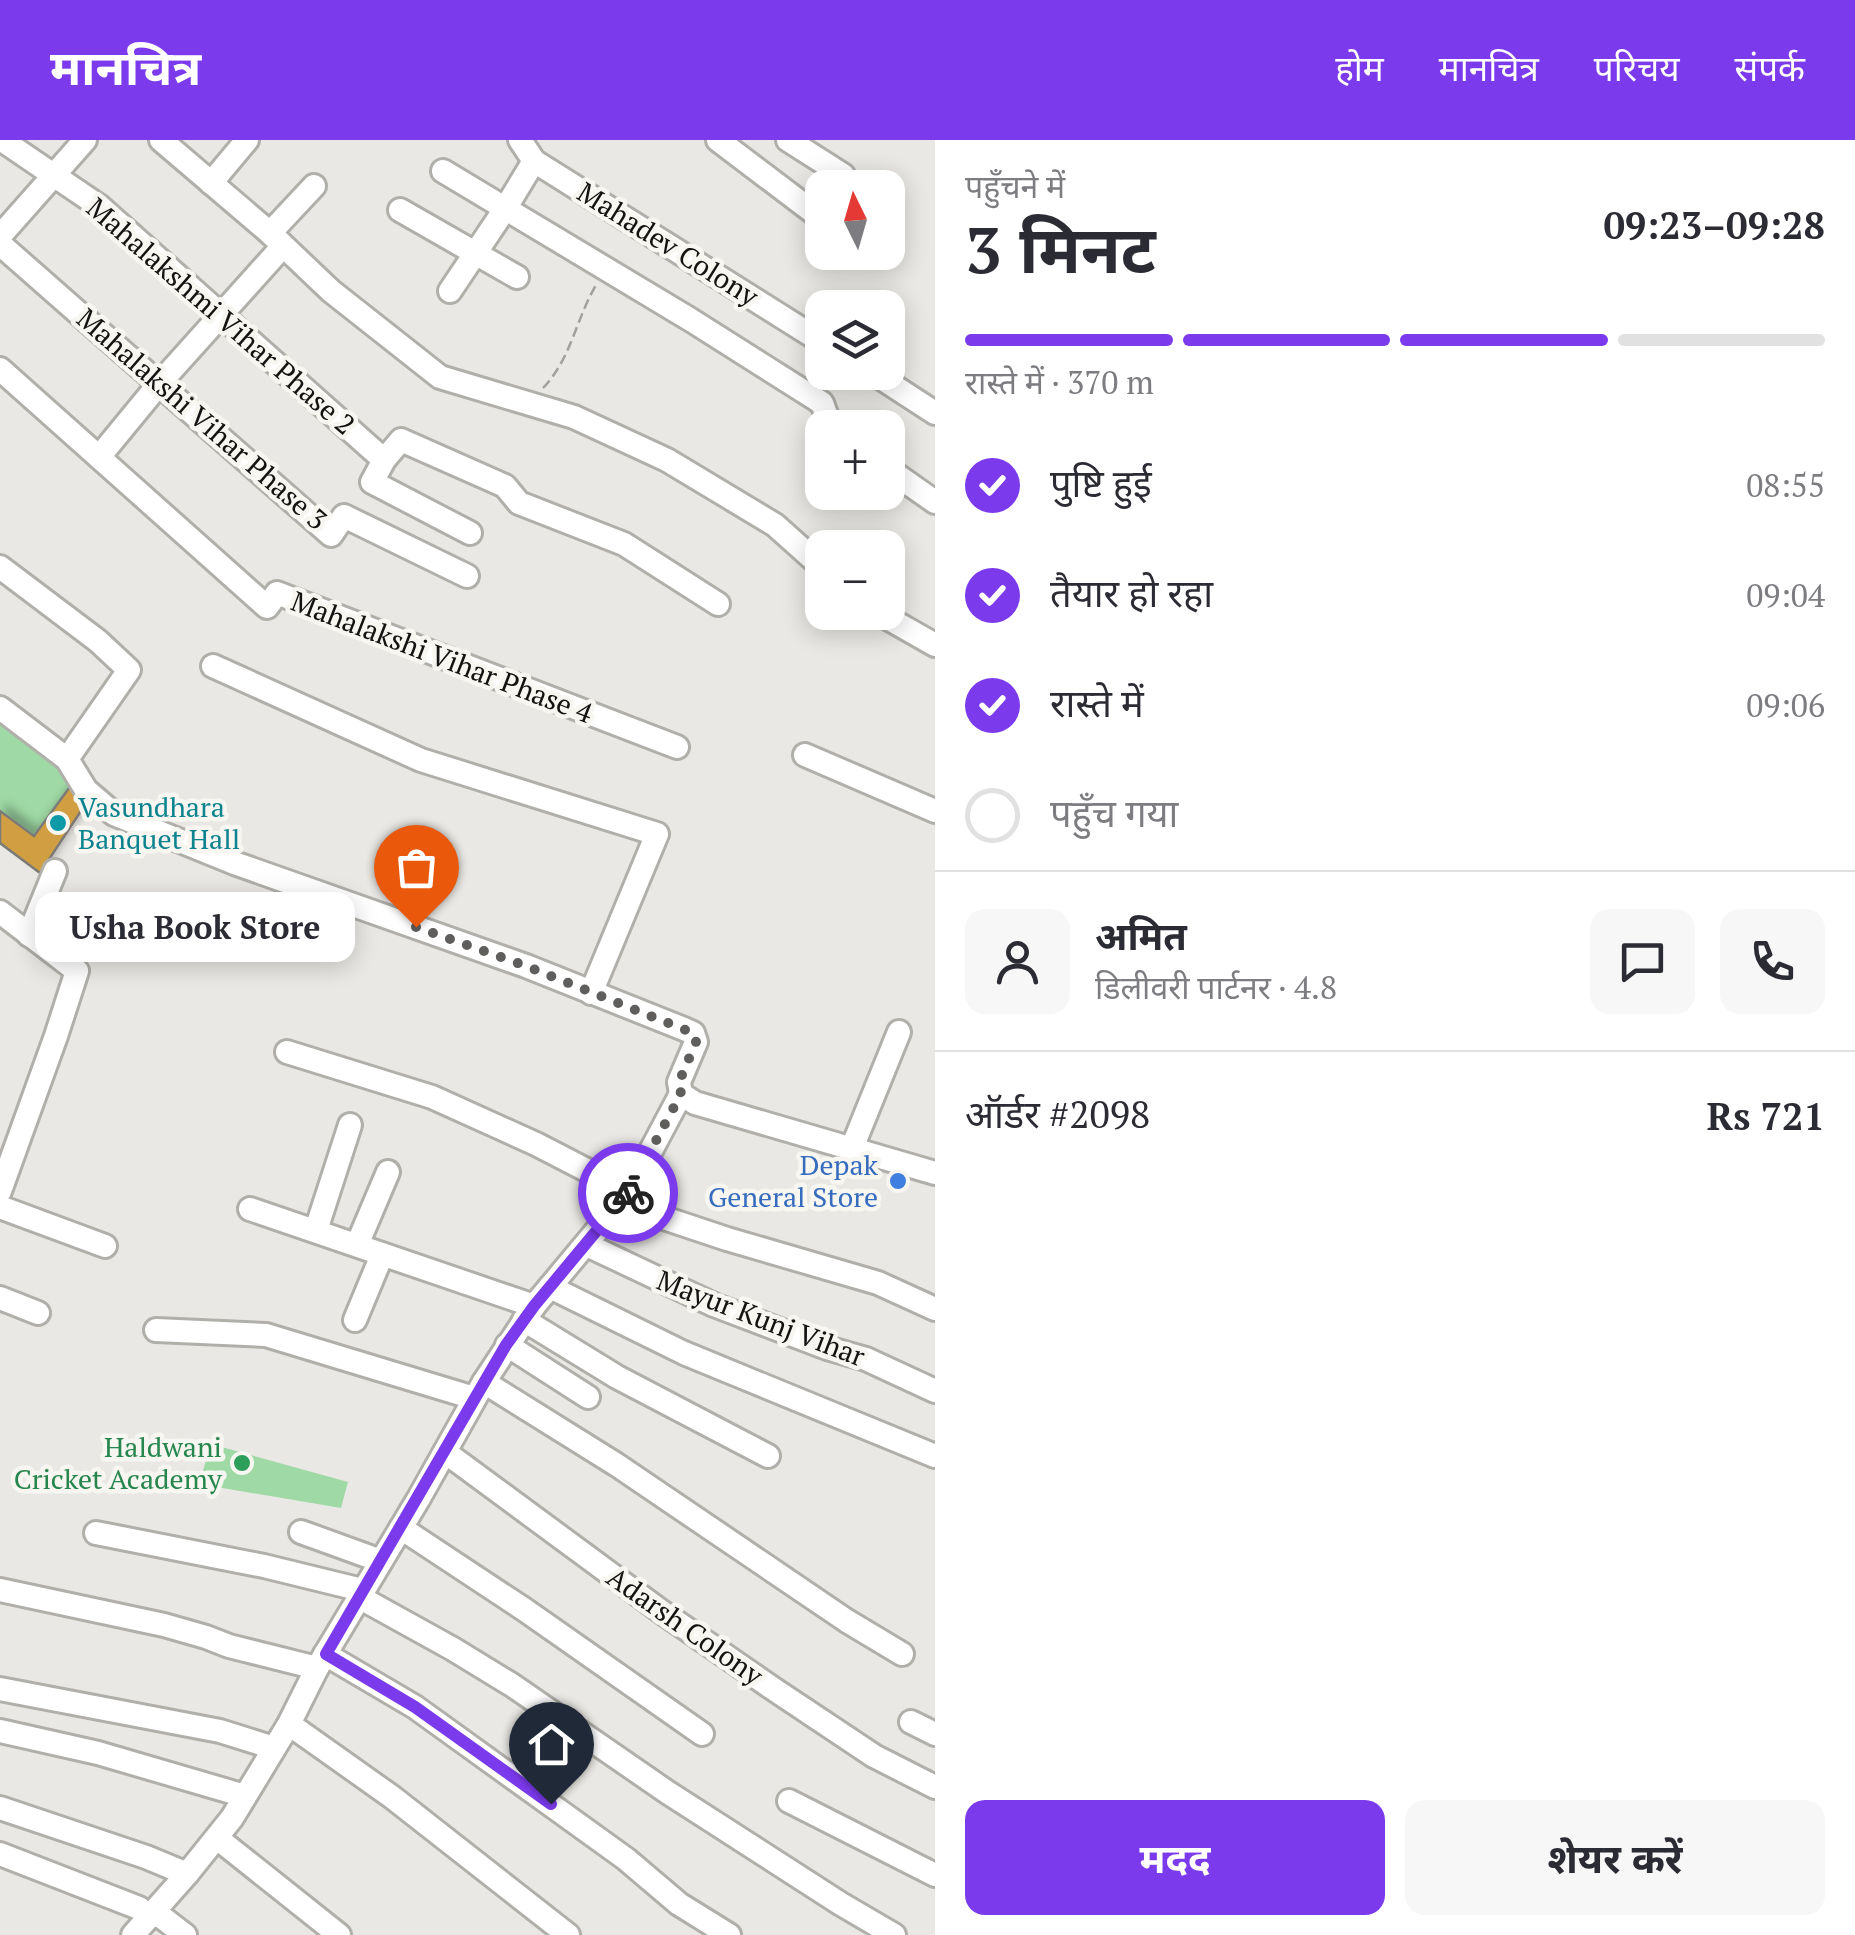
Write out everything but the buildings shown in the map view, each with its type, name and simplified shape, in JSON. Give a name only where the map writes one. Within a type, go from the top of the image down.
[{"type":"street","name":"Mahalakshmi Vihar Phase 2","points":[[2,140],[98,206],[384,460]]},
{"type":"street","points":[[0,236],[85,140]]},
{"type":"street","points":[[161,140],[331,291],[440,377],[574,417],[667,460],[775,526],[805,552]]},
{"type":"street","points":[[211,182],[247,140]]},
{"type":"street","name":"Mahadev Colony","points":[[520,140],[534,161],[805,331]]},
{"type":"street","points":[[718,140],[805,206]]},
{"type":"street","points":[[788,140],[834,170]]},
{"type":"street","points":[[450,290],[534,161]]},
{"type":"street","points":[[443,170],[822,403],[825,410]]},
{"type":"street","points":[[98,457],[220,316],[314,186]]},
{"type":"street","points":[[400,210],[517,278]]},
{"type":"street","name":"Mahalakshi Vihar Phase 3","points":[[0,244],[331,535],[344,516],[467,576]]},
{"type":"street","name":"Mahalakshi Vihar Phase 4","points":[[0,370],[267,606],[277,593],[676,747]]},
{"type":"street","points":[[900,390],[935,412]]},
{"type":"street","points":[[470,533],[372,482],[401,440],[504,486],[519,504],[624,544],[718,604]]},
{"type":"street","points":[[905,481],[935,502]]},
{"type":"street","points":[[0,567],[98,641],[129,670],[67,759]]},
{"type":"street","points":[[905,628],[935,645]]},
{"type":"street","points":[[213,666],[422,760],[657,834],[591,992]]},
{"type":"street","points":[[0,708],[67,759],[86,790],[114,814],[237,864],[526,966],[693,1033],[696,1042],[679,1082],[681,1094],[624,1197],[506,1345],[246,1796],[217,1838],[133,1935]]},
{"type":"street","points":[[806,755],[935,810]]},
{"type":"street","points":[[29,935],[54,870]]},
{"type":"street","points":[[0,912],[76,971],[56,1036],[6,1155],[0,1191]]},
{"type":"street","points":[[852,1148],[899,1032]]},
{"type":"street","points":[[287,1052],[432,1097],[536,1144],[624,1197],[727,1239],[878,1283],[935,1309]]},
{"type":"street","points":[[681,1094],[696,1103],[935,1173]]},
{"type":"street","points":[[316,1230],[350,1124]]},
{"type":"street","points":[[357,1245],[388,1172]]},
{"type":"street","points":[[0,1208],[105,1246]]},
{"type":"street","points":[[250,1209],[357,1245],[529,1313],[617,1377],[768,1456]]},
{"type":"street","name":"Mayur Kunj Vihar","points":[[587,1245],[714,1306],[866,1359],[935,1390]]},
{"type":"street","points":[[356,1320],[382,1255]]},
{"type":"street","points":[[550,1287],[684,1353],[935,1456]]},
{"type":"street","points":[[0,1298],[38,1313]]},
{"type":"street","points":[[156,1330],[266,1336],[479,1390],[618,1465],[902,1654]]},
{"type":"street","points":[[506,1345],[588,1397]]},
{"type":"street","name":"Adarsh Colony","points":[[444,1452],[775,1690],[874,1756],[935,1787]]},
{"type":"street","points":[[401,1528],[702,1734]]},
{"type":"street","points":[[301,1532],[381,1561]]},
{"type":"street","points":[[96,1533],[264,1566],[360,1594],[512,1685],[667,1792],[894,1935]]},
{"type":"street","points":[[0,1590],[164,1625],[230,1646],[322,1661],[415,1707],[626,1859],[679,1904],[729,1935]]},
{"type":"street","points":[[0,1688],[220,1731],[274,1748]]},
{"type":"street","points":[[911,1722],[935,1734]]},
{"type":"street","points":[[289,1724],[392,1797],[568,1935]]},
{"type":"street","points":[[0,1732],[98,1753],[246,1796]]},
{"type":"street","points":[[790,1800],[935,1875]]},
{"type":"street","points":[[0,1808],[187,1874]]},
{"type":"street","points":[[217,1838],[339,1935]]},
{"type":"street","points":[[0,1854],[139,1908],[184,1935]]},
{"type":"path","points":[[528,404],[565,360],[580,313],[605,269]]},
{"type":"green space","points":[[0,722],[61,768],[72,784],[34,836],[0,811]]},
{"type":"green space","name":"Haldwani Cricket Academy","points":[[211,1444],[348,1482],[341,1508],[199,1484]]},
{"type":"way so far","points":[[416,927],[693,1033],[696,1042],[679,1082],[681,1094],[628,1193]]},
{"type":"place","name":"Vasundhara Banquet Hall","points":[[58,823]]},
{"type":"place","name":"Usha Book Store","points":[[416,927]]},
{"type":"place","name":"Depak General Store","points":[[898,1181]]},
{"type":"place","name":"Haldwani Cricket Academy","points":[[242,1463]]},
{"type":"route","points":[[551,1804],[415,1707],[326,1654],[506,1345],[628,1193]]}]
